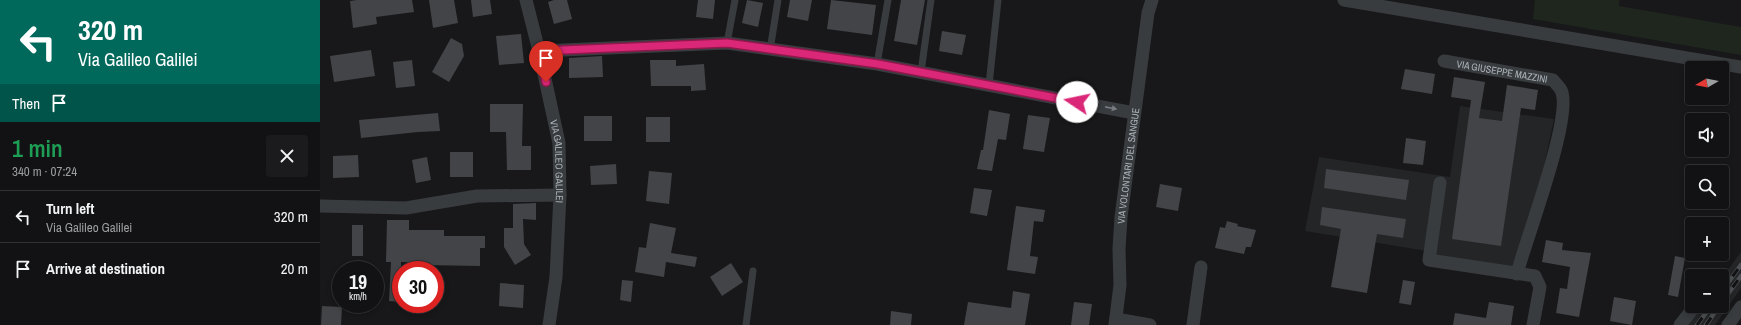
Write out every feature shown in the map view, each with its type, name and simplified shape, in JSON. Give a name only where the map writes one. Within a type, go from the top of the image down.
[{"type":"street","name":"VIA GALILEO GALILEI","points":[[526,0],[559,143],[560,195],[556,277],[549,325]]},
{"type":"street","name":"VIA VOLONTARI DEL SANGUE","points":[[1115,322],[1120,285],[1119,239],[1121,217],[1146,6],[1152,0]]},
{"type":"street","points":[[1344,0],[1741,67]]},
{"type":"street","points":[[539,51],[727,43],[878,64],[989,84],[1134,113]]},
{"type":"street","name":"VIA GIUSEPPE MAZZINI","points":[[1444,61],[1553,80],[1561,90],[1563,108],[1560,130],[1539,209],[1523,250],[1517,274]]},
{"type":"street","points":[[1440,183],[1429,260],[1535,276],[1540,287],[1533,325]]},
{"type":"street","points":[[320,206],[406,208],[476,196],[560,195]]},
{"type":"street","points":[[1193,325],[1202,267]]},
{"type":"street","points":[[1728,325],[1741,307]]},
{"type":"street","points":[[1680,325],[1689,313]]},
{"type":"street","points":[[1115,322],[1150,325]]},
{"type":"lane","points":[[727,43],[735,0]]},
{"type":"lane","points":[[770,50],[778,0]]},
{"type":"lane","points":[[878,64],[888,0]]},
{"type":"lane","points":[[921,72],[931,0]]},
{"type":"lane","points":[[989,84],[998,0]]},
{"type":"lane","points":[[746,325],[753,271]]},
{"type":"shaded area","points":[[1535,0],[1619,0],[1619,6],[1741,27],[1741,55],[1533,19]]},
{"type":"shaded area","points":[[1460,106],[1554,119],[1517,277],[1425,262],[1427,251],[1305,231],[1319,157],[1450,177]]},
{"type":"shaded area","points":[[1741,252],[1741,288],[1729,305],[1729,269]]},
{"type":"shaded area","points":[[1697,313],[1723,313],[1715,325],[1688,325]]},
{"type":"building","points":[[412,0],[414,12],[376,17],[377,24],[353,28],[350,1]]},
{"type":"building","points":[[429,0],[454,0],[458,23],[433,28]]},
{"type":"building","points":[[471,0],[490,0],[492,14],[473,17]]},
{"type":"building","points":[[554,0],[567,0],[572,19],[554,24],[548,2]]},
{"type":"building","points":[[698,0],[715,0],[713,19],[696,17]]},
{"type":"building","points":[[747,0],[763,3],[758,27],[742,23]]},
{"type":"building","points":[[790,0],[812,0],[808,21],[787,17]]},
{"type":"building","points":[[831,0],[876,5],[872,35],[827,29]]},
{"type":"building","points":[[901,0],[925,0],[917,45],[894,41]]},
{"type":"building","points":[[942,31],[966,35],[962,55],[939,51]]},
{"type":"building","points":[[521,34],[524,63],[499,65],[496,36]]},
{"type":"building","points":[[451,38],[462,44],[464,56],[449,82],[432,72]]},
{"type":"building","points":[[371,50],[375,76],[334,82],[330,56]]},
{"type":"building","points":[[602,56],[603,77],[569,78],[569,58]]},
{"type":"building","points":[[412,60],[415,86],[396,88],[393,62]]},
{"type":"building","points":[[650,60],[676,60],[676,66],[704,64],[706,90],[691,91],[691,86],[651,86]]},
{"type":"building","points":[[1405,69],[1435,74],[1432,94],[1401,89]]},
{"type":"building","points":[[1454,77],[1485,82],[1479,118],[1502,121],[1507,85],[1538,90],[1535,110],[1521,108],[1501,246],[1452,239],[1471,100],[1451,97]]},
{"type":"building","points":[[490,104],[523,104],[522,146],[531,146],[531,170],[507,170],[506,132],[490,132]]},
{"type":"building","points":[[989,110],[1010,114],[1006,140],[998,139],[992,171],[977,169],[981,150],[983,150]]},
{"type":"building","points":[[438,113],[440,131],[361,138],[359,120]]},
{"type":"building","points":[[1028,115],[1050,118],[1044,152],[1023,149]]},
{"type":"building","points":[[584,116],[612,116],[612,141],[584,141]]},
{"type":"building","points":[[646,117],[670,117],[670,142],[646,142]]},
{"type":"building","points":[[1406,138],[1426,141],[1423,165],[1403,163]]},
{"type":"building","points":[[450,152],[473,152],[473,177],[450,177]]},
{"type":"building","points":[[358,155],[359,177],[333,178],[333,156]]},
{"type":"building","points":[[427,157],[431,180],[416,183],[412,160]]},
{"type":"building","points":[[616,164],[617,184],[591,185],[590,166]]},
{"type":"building","points":[[1326,169],[1409,180],[1406,200],[1324,188]]},
{"type":"building","points":[[649,171],[672,173],[669,204],[646,201]]},
{"type":"building","points":[[1160,184],[1182,188],[1178,211],[1156,207]]},
{"type":"building","points":[[974,188],[992,190],[987,216],[970,213]]},
{"type":"building","points":[[536,203],[536,220],[523,219],[524,244],[531,255],[515,265],[504,247],[504,228],[513,228],[513,204]]},
{"type":"building","points":[[1016,206],[1045,210],[1043,222],[1034,221],[1030,256],[1038,257],[1035,274],[1007,270]]},
{"type":"building","points":[[1322,207],[1406,219],[1403,238],[1377,234],[1367,293],[1331,287],[1341,229],[1320,225]]},
{"type":"building","points":[[387,220],[409,220],[409,230],[444,230],[444,236],[485,236],[485,248],[480,248],[480,266],[444,265],[444,261],[392,261],[392,301],[389,301],[391,262],[386,262]]},
{"type":"building","points":[[1227,221],[1238,224],[1237,226],[1256,230],[1251,247],[1246,247],[1244,254],[1215,248],[1220,227],[1225,228]]},
{"type":"building","points":[[650,223],[676,228],[671,253],[697,257],[695,267],[666,262],[664,277],[635,272],[639,247],[646,248]]},
{"type":"building","points":[[352,225],[363,225],[363,256],[352,256]]},
{"type":"building","points":[[1546,240],[1563,243],[1562,250],[1591,253],[1579,317],[1556,313],[1560,288],[1567,289],[1570,267],[1542,262]]},
{"type":"building","points":[[1675,256],[1685,258],[1678,297],[1668,295]]},
{"type":"building","points":[[731,263],[743,282],[722,296],[710,277]]},
{"type":"building","points":[[622,280],[633,281],[631,302],[620,300]]},
{"type":"building","points":[[1403,280],[1415,282],[1411,305],[1399,303]]},
{"type":"building","points":[[500,283],[524,285],[523,308],[499,306]]},
{"type":"building","points":[[1013,291],[1030,294],[1025,325],[964,325],[968,302],[1011,308]]},
{"type":"building","points":[[1614,297],[1636,301],[1632,325],[1610,321]]},
{"type":"building","points":[[1074,302],[1092,304],[1089,325],[1071,325]]},
{"type":"building","points":[[1489,302],[1514,306],[1511,325],[1453,325],[1455,313],[1486,318]]},
{"type":"building","points":[[322,306],[332,306],[332,313],[342,313],[341,325],[321,325]]},
{"type":"building","points":[[891,311],[912,314],[911,325],[890,325]]},
{"type":"railway","points":[[1729,281],[1741,265]]},
{"type":"railway","points":[[1729,292],[1741,276]]},
{"type":"railway","points":[[1697,325],[1706,313]]},
{"type":"railway","points":[[1706,325],[1714,313]]},
{"type":"route","points":[[546,82],[539,51],[727,43],[878,64],[1077,102]]}]
